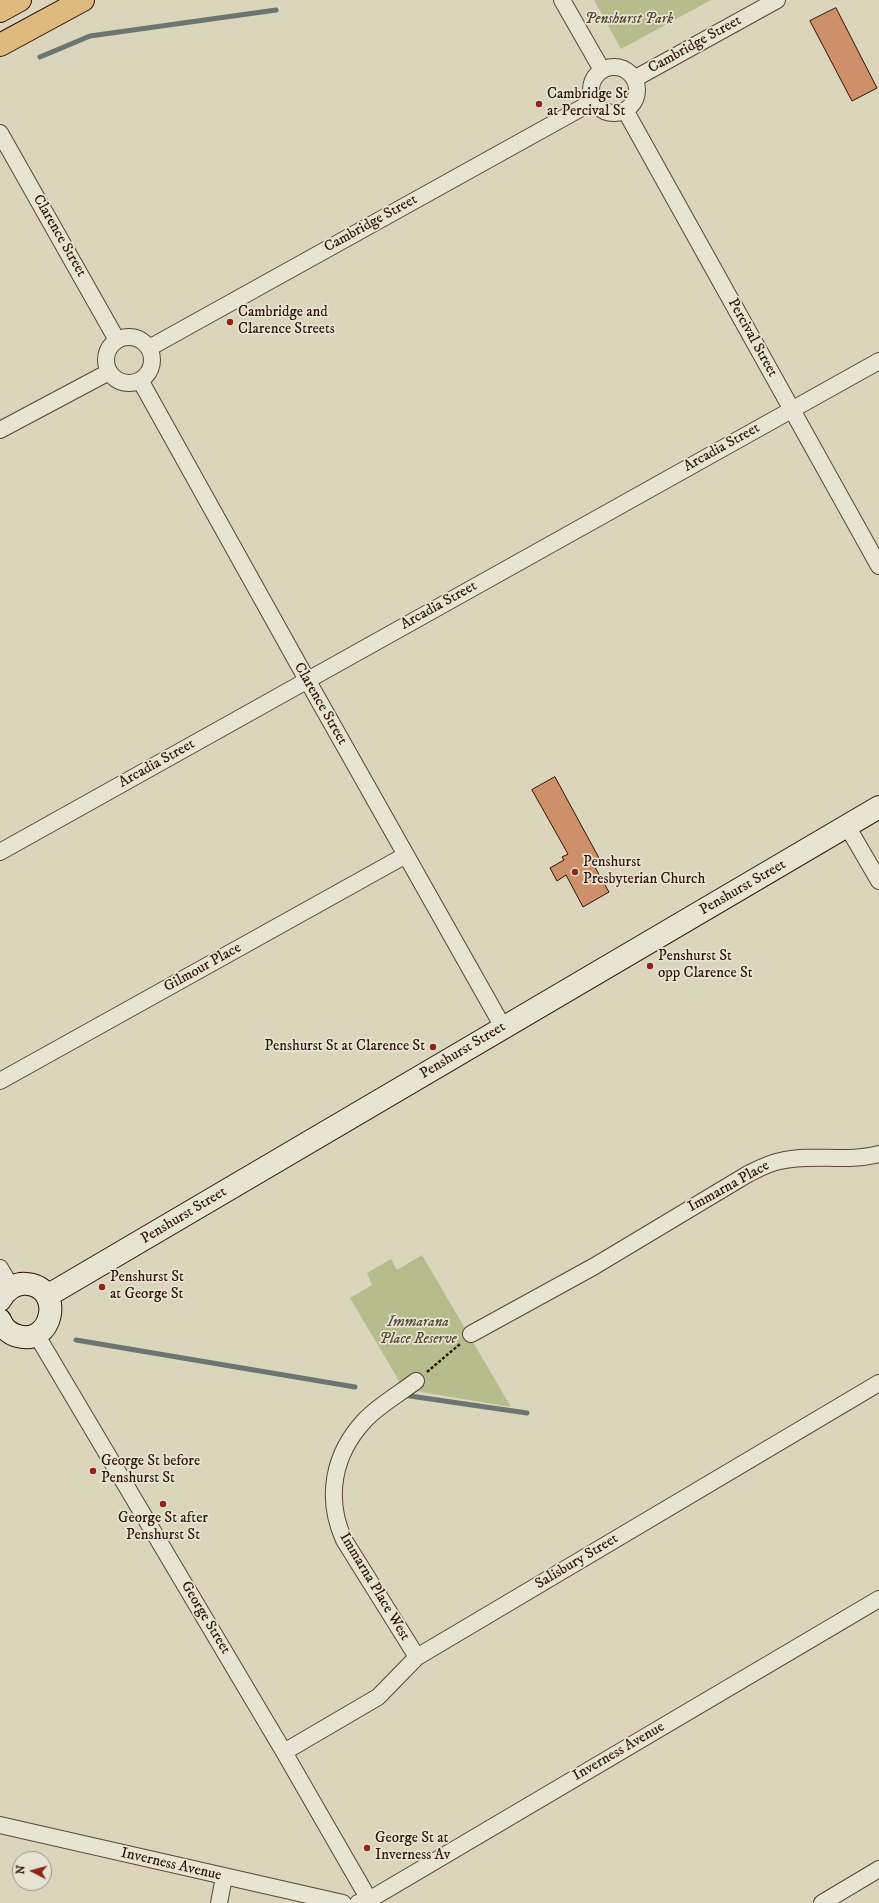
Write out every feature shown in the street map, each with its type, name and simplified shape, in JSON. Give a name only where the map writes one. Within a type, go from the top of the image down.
[{"type":"highway","points":[[0,12],[20,0]]},
{"type":"highway","points":[[0,45],[83,0]]},
{"type":"main road","name":"Penshurst Street","points":[[47,1296],[879,807]]},
{"type":"main road","points":[[0,1323],[6,1330],[20,1337],[36,1334],[49,1322],[51,1313],[47,1296],[34,1286],[27,1284],[5,1294]]},
{"type":"street","points":[[562,0],[602,70]]},
{"type":"street","name":"Cambridge Street","points":[[634,79],[777,0]]},
{"type":"street","points":[[609,67],[624,69],[634,79],[637,86],[635,100],[625,110],[618,112],[604,110],[594,101],[591,87],[597,74],[602,70],[609,67]]},
{"type":"street","name":"Cambridge Street","points":[[149,348],[594,101]]},
{"type":"street","name":"Percival Street","points":[[625,110],[879,566]]},
{"type":"street","name":"Clarence Street","points":[[0,133],[117,340]]},
{"type":"street","points":[[124,337],[138,339],[149,348],[152,362],[150,369],[140,380],[127,383],[114,377],[109,372],[106,358],[108,351],[117,340],[124,337]]},
{"type":"street","name":"Arcadia Street","points":[[0,852],[879,361]]},
{"type":"street","points":[[0,430],[109,372]]},
{"type":"street","name":"Clarence Street","points":[[140,380],[503,1027]]},
{"type":"street","points":[[847,826],[879,881]]},
{"type":"street","name":"Gilmour Place","points":[[0,1081],[406,855]]},
{"type":"street","name":"Immarna Place","points":[[471,1334],[748,1174],[772,1163],[803,1158],[856,1158],[879,1154]]},
{"type":"street","points":[[0,1268],[5,1294]]},
{"type":"street","name":"George Street","points":[[36,1334],[284,1752],[366,1902]]},
{"type":"street","name":"Immarna Place West","points":[[416,1381],[366,1419],[352,1436],[338,1466],[332,1498],[336,1520],[344,1540],[417,1657]]},
{"type":"street","name":"Salisbury Street","points":[[284,1752],[378,1697],[417,1657],[879,1383]]},
{"type":"street","name":"Inverness Avenue","points":[[366,1902],[879,1599]]},
{"type":"street","name":"Inverness Avenue","points":[[0,1825],[343,1903]]},
{"type":"street","points":[[822,1903],[879,1869]]},
{"type":"street","points":[[219,1903],[224,1877]]},
{"type":"path","points":[[416,1381],[471,1334]]},
{"type":"green space","name":"Penshurst Park","points":[[594,0],[711,0],[621,49]]},
{"type":"green space","name":"Immarana Place Reserve","points":[[422,1255],[511,1407],[404,1389],[350,1298],[372,1285],[367,1273],[391,1259],[397,1270]]},
{"type":"building","points":[[836,8],[877,88],[852,101],[810,21]]},
{"type":"building","points":[[555,777],[599,858],[592,862],[609,892],[583,907],[566,875],[557,881],[550,868],[564,860],[562,857],[568,854],[532,790]]},
{"type":"waterway","points":[[40,57],[90,36],[276,10]]},
{"type":"waterway","points":[[76,1340],[355,1387]]},
{"type":"waterway","points":[[410,1396],[527,1413]]},
{"type":"place","name":"Cambridge St at Percival St","points":[[539,104]]},
{"type":"place","name":"Cambridge and Clarence Streets","points":[[230,322]]},
{"type":"place","name":"Penshurst Presbyterian Church","points":[[575,872]]},
{"type":"place","name":"Penshurst St opp Clarence St","points":[[650,966]]},
{"type":"place","name":"Penshurst St at Clarence St","points":[[433,1047]]},
{"type":"place","name":"Penshurst St at George St","points":[[102,1287]]},
{"type":"place","name":"George St before Penshurst St","points":[[93,1471]]},
{"type":"place","name":"George St after Penshurst St","points":[[163,1504]]},
{"type":"place","name":"George St at Inverness Av","points":[[367,1848]]}]
